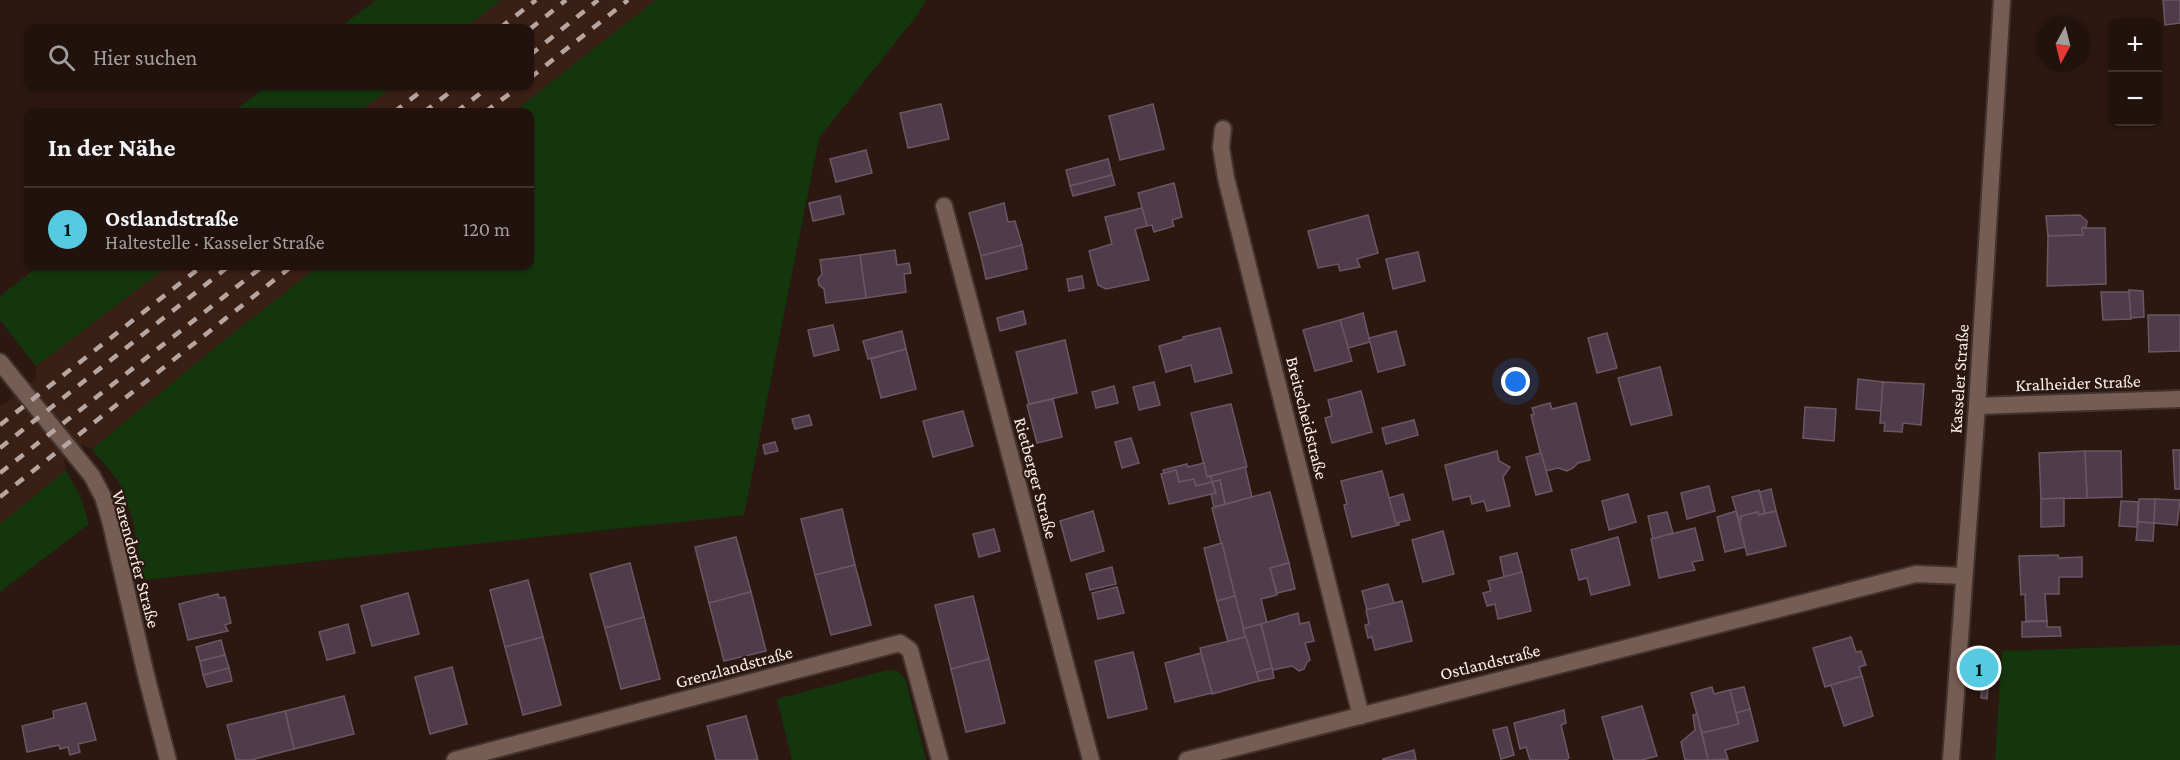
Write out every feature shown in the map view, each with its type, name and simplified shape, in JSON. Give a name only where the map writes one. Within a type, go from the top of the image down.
[{"type":"street","name":"Kasseler Straße","points":[[1951,760],[1977,406],[2002,0]]},
{"type":"street","name":"Breitscheidstraße","points":[[1223,129],[1221,147],[1226,178],[1361,716]]},
{"type":"street","name":"Rietberger Straße","points":[[944,206],[1091,760]]},
{"type":"street","name":"Warendorfer Straße","points":[[0,362],[92,476],[103,497],[168,760]]},
{"type":"street","name":"Kralheider Straße","points":[[1977,406],[2180,399]]},
{"type":"street","name":"Ostlandstraße","points":[[1197,759],[1916,574],[1936,573],[1964,576]]},
{"type":"street","name":"Grenzlandstraße","points":[[455,760],[900,643],[910,650],[940,760]]},
{"type":"shaded area","points":[[501,0],[656,0],[518,108],[364,108],[388,90],[534,90],[534,24],[470,24]]},
{"type":"shaded area","points":[[163,270],[314,270],[92,449],[83,445],[64,460],[66,470],[0,524],[0,405],[36,379],[36,366]]},
{"type":"green space","points":[[376,0],[501,0],[470,24],[344,24]]},
{"type":"green space","points":[[656,0],[926,0],[918,14],[819,138],[744,515],[144,580],[132,518],[119,482],[92,449],[314,270],[534,270],[534,108],[518,108]]},
{"type":"green space","points":[[262,90],[388,90],[364,108],[238,108]]},
{"type":"green space","points":[[34,270],[163,270],[36,366],[0,320],[0,296]]},
{"type":"green space","points":[[66,470],[81,498],[89,524],[0,592],[0,524]]},
{"type":"green space","points":[[2180,645],[2180,760],[1995,760],[2002,651]]},
{"type":"green space","points":[[887,670],[897,671],[905,678],[926,760],[792,760],[777,699]]},
{"type":"building","points":[[2163,0],[2180,0],[2180,23],[2165,25]]},
{"type":"building","points":[[941,104],[949,139],[908,148],[900,113]]},
{"type":"building","points":[[1153,104],[1164,149],[1120,160],[1109,116]]},
{"type":"building","points":[[866,150],[872,173],[836,182],[830,159]]},
{"type":"building","points":[[1108,159],[1112,175],[1070,186],[1066,170]]},
{"type":"building","points":[[1112,175],[1115,185],[1073,196],[1070,186]]},
{"type":"building","points":[[1174,183],[1182,217],[1172,220],[1174,226],[1154,232],[1152,225],[1147,226],[1138,193]]},
{"type":"building","points":[[840,196],[844,214],[813,221],[809,203]]},
{"type":"building","points":[[1004,203],[1008,222],[1015,221],[1022,245],[981,256],[969,213]]},
{"type":"building","points":[[1142,208],[1147,226],[1135,229],[1149,280],[1106,289],[1098,285],[1089,251],[1112,244],[1105,217]]},
{"type":"building","points":[[1368,215],[1378,253],[1357,259],[1360,267],[1340,271],[1338,264],[1318,268],[1308,231]]},
{"type":"building","points":[[2080,215],[2087,221],[2086,228],[2082,228],[2083,235],[2048,236],[2046,216]]},
{"type":"building","points":[[2082,228],[2105,228],[2106,284],[2047,286],[2048,236],[2083,235]]},
{"type":"building","points":[[1022,245],[1027,269],[986,279],[981,256]]},
{"type":"building","points":[[895,250],[897,265],[909,263],[911,273],[904,274],[906,292],[866,298],[860,255]]},
{"type":"building","points":[[1418,252],[1425,281],[1393,289],[1386,259]]},
{"type":"building","points":[[860,255],[866,298],[826,303],[824,289],[819,285],[818,279],[822,274],[820,260]]},
{"type":"building","points":[[1082,276],[1084,288],[1069,291],[1067,279]]},
{"type":"building","points":[[2129,290],[2143,291],[2144,317],[2130,318]]},
{"type":"building","points":[[2101,292],[2129,292],[2131,319],[2103,320]]},
{"type":"building","points":[[1023,311],[1026,324],[1000,331],[997,318]]},
{"type":"building","points":[[1363,313],[1370,342],[1348,348],[1340,320]]},
{"type":"building","points":[[2148,315],[2180,315],[2180,351],[2149,352]]},
{"type":"building","points":[[1340,320],[1352,361],[1315,371],[1303,330]]},
{"type":"building","points":[[833,325],[839,350],[814,356],[808,330]]},
{"type":"building","points":[[1220,328],[1232,373],[1195,382],[1191,365],[1166,372],[1159,346],[1184,339],[1183,337]]},
{"type":"building","points":[[902,331],[906,349],[868,359],[863,341]]},
{"type":"building","points":[[1396,331],[1405,365],[1378,372],[1369,338]]},
{"type":"building","points":[[1607,333],[1617,368],[1597,373],[1588,338]]},
{"type":"building","points":[[1065,340],[1077,393],[1029,404],[1016,352]]},
{"type":"building","points":[[906,349],[916,389],[881,398],[871,359]]},
{"type":"building","points":[[1660,367],[1672,415],[1631,425],[1618,378]]},
{"type":"building","points":[[1858,379],[1883,382],[1881,411],[1856,409]]},
{"type":"building","points":[[1154,382],[1160,405],[1139,410],[1133,387]]},
{"type":"building","points":[[1883,382],[1924,384],[1921,425],[1903,423],[1902,432],[1884,431],[1885,423],[1880,423]]},
{"type":"building","points":[[1114,386],[1118,403],[1096,408],[1092,392]]},
{"type":"building","points":[[1361,391],[1372,432],[1332,443],[1325,418],[1332,416],[1328,400]]},
{"type":"building","points":[[1053,399],[1062,437],[1037,443],[1027,405]]},
{"type":"building","points":[[1550,403],[1552,409],[1576,403],[1590,460],[1578,463],[1567,471],[1558,468],[1545,471],[1531,415],[1534,414],[1532,408]]},
{"type":"building","points":[[1231,404],[1247,467],[1207,477],[1191,413]]},
{"type":"building","points":[[1805,407],[1836,409],[1834,441],[1803,438]]},
{"type":"building","points":[[963,411],[973,446],[933,457],[923,421]]},
{"type":"building","points":[[809,415],[812,425],[795,429],[792,419]]},
{"type":"building","points":[[1414,420],[1418,435],[1386,444],[1382,428]]},
{"type":"building","points":[[1131,438],[1139,463],[1122,468],[1115,442]]},
{"type":"building","points":[[775,442],[778,451],[765,454],[763,445]]},
{"type":"building","points":[[2173,450],[2180,450],[2180,489],[2175,489]]},
{"type":"building","points":[[1497,451],[1499,461],[1510,467],[1503,477],[1510,506],[1487,511],[1484,501],[1472,504],[1470,496],[1453,500],[1445,465]]},
{"type":"building","points":[[2085,451],[2121,451],[2122,497],[2087,498]]},
{"type":"building","points":[[2085,451],[2087,498],[2041,499],[2039,453]]},
{"type":"building","points":[[1541,453],[1552,491],[1536,495],[1526,457]]},
{"type":"building","points":[[1204,463],[1207,477],[1211,476],[1212,482],[1196,486],[1194,479],[1179,482],[1176,470],[1164,474],[1163,470],[1187,464],[1188,467]]},
{"type":"building","points":[[1245,467],[1252,497],[1225,504],[1220,480],[1212,482],[1211,476]]},
{"type":"building","points":[[1176,470],[1179,482],[1194,479],[1196,486],[1212,482],[1216,493],[1169,504],[1161,474]]},
{"type":"building","points":[[1382,471],[1396,523],[1399,522],[1399,525],[1352,537],[1341,481]]},
{"type":"building","points":[[1220,480],[1225,504],[1214,507],[1211,494],[1216,493],[1212,482]]},
{"type":"building","points":[[1709,486],[1715,511],[1687,519],[1681,493]]},
{"type":"building","points":[[1771,489],[1776,511],[1765,514],[1760,492]]},
{"type":"building","points":[[1759,490],[1765,514],[1759,515],[1758,512],[1741,516],[1739,520],[1732,497]]},
{"type":"building","points":[[1270,492],[1289,563],[1270,568],[1277,595],[1261,599],[1267,623],[1243,629],[1212,508]]},
{"type":"building","points":[[1403,494],[1410,520],[1396,523],[1389,498]]},
{"type":"building","points":[[1628,494],[1636,522],[1609,530],[1602,501]]},
{"type":"building","points":[[2064,498],[2064,526],[2041,527],[2041,499]]},
{"type":"building","points":[[2139,499],[2155,499],[2154,523],[2138,522]]},
{"type":"building","points":[[2155,499],[2180,500],[2177,525],[2154,523]]},
{"type":"building","points":[[2121,501],[2138,502],[2137,527],[2119,526]]},
{"type":"building","points":[[842,509],[855,565],[815,575],[801,519]]},
{"type":"building","points":[[1093,511],[1104,551],[1071,561],[1060,521]]},
{"type":"building","points":[[1736,511],[1745,547],[1725,552],[1717,517]]},
{"type":"building","points":[[1776,511],[1786,546],[1747,555],[1739,520],[1741,516]]},
{"type":"building","points":[[1667,512],[1673,533],[1653,539],[1648,516]]},
{"type":"building","points":[[2138,522],[2154,523],[2153,541],[2136,540]]},
{"type":"building","points":[[1695,528],[1703,560],[1692,562],[1695,570],[1659,578],[1651,539]]},
{"type":"building","points":[[994,529],[1000,551],[979,557],[973,534]]},
{"type":"building","points":[[1443,531],[1454,574],[1423,582],[1412,540]]},
{"type":"building","points":[[736,537],[751,592],[709,603],[695,547]]},
{"type":"building","points":[[1618,537],[1630,585],[1591,595],[1587,578],[1579,580],[1571,550]]},
{"type":"building","points":[[1222,543],[1235,596],[1217,601],[1204,548]]},
{"type":"building","points":[[1517,553],[1522,572],[1504,577],[1500,557]]},
{"type":"building","points":[[2058,555],[2059,558],[2082,557],[2082,577],[2059,577],[2059,594],[2045,594],[2047,621],[2026,621],[2025,594],[2021,595],[2019,556]]},
{"type":"building","points":[[630,563],[644,617],[605,628],[590,574]]},
{"type":"building","points":[[1289,563],[1295,589],[1277,593],[1270,568]]},
{"type":"building","points":[[855,565],[871,625],[831,635],[815,575]]},
{"type":"building","points":[[1112,567],[1116,584],[1090,590],[1086,574]]},
{"type":"building","points":[[1522,572],[1531,611],[1498,619],[1495,604],[1487,606],[1483,593],[1491,591],[1488,581]]},
{"type":"building","points":[[528,580],[543,637],[505,647],[490,590]]},
{"type":"building","points":[[1388,584],[1394,603],[1367,610],[1362,591]]},
{"type":"building","points":[[1117,587],[1124,613],[1098,619],[1092,593]]},
{"type":"building","points":[[751,592],[766,651],[724,661],[709,603]]},
{"type":"building","points":[[408,593],[419,634],[372,646],[361,606]]},
{"type":"building","points":[[218,594],[219,598],[225,597],[231,623],[225,625],[228,631],[188,640],[179,604]]},
{"type":"building","points":[[973,596],[989,659],[951,669],[935,605]]},
{"type":"building","points":[[1235,596],[1246,637],[1228,642],[1217,601]]},
{"type":"building","points":[[1402,601],[1412,641],[1375,650],[1372,637],[1368,638],[1365,625],[1369,624],[1366,610]]},
{"type":"building","points":[[1298,613],[1300,624],[1309,622],[1314,641],[1305,643],[1310,660],[1304,669],[1299,671],[1292,666],[1272,670],[1261,624]]},
{"type":"building","points":[[644,617],[660,679],[621,689],[605,628]]},
{"type":"building","points":[[2047,621],[2047,627],[2060,627],[2061,636],[2022,637],[2022,622]]},
{"type":"building","points":[[348,624],[355,653],[327,660],[319,632]]},
{"type":"building","points":[[1261,624],[1272,668],[1255,673],[1243,629]]},
{"type":"building","points":[[543,637],[561,705],[523,715],[505,647]]},
{"type":"building","points":[[1246,637],[1259,681],[1212,694],[1200,648]]},
{"type":"building","points":[[1851,637],[1856,652],[1861,651],[1866,665],[1859,667],[1862,676],[1825,687],[1813,648]]},
{"type":"building","points":[[221,640],[225,655],[200,661],[196,647]]},
{"type":"building","points":[[1133,652],[1147,709],[1108,718],[1095,661]]},
{"type":"building","points":[[1201,653],[1212,693],[1175,702],[1165,663]]},
{"type":"building","points":[[225,655],[229,668],[203,675],[200,661]]},
{"type":"building","points":[[989,659],[1005,723],[966,732],[951,669]]},
{"type":"building","points":[[452,667],[467,724],[430,734],[415,677]]},
{"type":"building","points":[[229,668],[232,681],[207,687],[203,675]]},
{"type":"building","points":[[1272,668],[1274,678],[1259,681],[1257,672]]},
{"type":"building","points":[[1862,676],[1873,716],[1844,726],[1831,685]]},
{"type":"building","points":[[1983,677],[1989,678],[1987,699],[1981,698]]},
{"type":"building","points":[[1712,687],[1714,694],[1730,690],[1739,724],[1702,733],[1691,693]]},
{"type":"building","points":[[1744,687],[1750,709],[1736,713],[1730,690]]},
{"type":"building","points":[[344,696],[354,734],[294,749],[285,711]]},
{"type":"building","points":[[86,703],[96,740],[78,744],[80,752],[70,755],[68,747],[60,749],[59,745],[27,752],[22,726],[54,718],[53,711]]},
{"type":"building","points":[[1642,706],[1657,756],[1642,760],[1614,760],[1602,717]]},
{"type":"building","points":[[1750,709],[1758,741],[1725,750],[1728,759],[1708,760],[1702,733],[1739,724],[1736,713]]},
{"type":"building","points":[[1564,710],[1566,723],[1561,725],[1569,758],[1566,760],[1530,760],[1526,747],[1520,749],[1514,723]]},
{"type":"building","points":[[285,711],[294,749],[251,760],[236,760],[227,725]]},
{"type":"building","points":[[1697,714],[1708,760],[1685,760],[1681,742],[1695,730],[1693,715]]},
{"type":"building","points":[[746,716],[758,760],[716,760],[707,726]]},
{"type":"building","points":[[1507,727],[1514,755],[1501,759],[1493,730]]},
{"type":"building","points":[[1414,750],[1416,760],[1383,760],[1383,759]]},
{"type":"railway","points":[[505,24],[536,0]]},
{"type":"railway","points":[[534,26],[566,0]]},
{"type":"railway","points":[[534,52],[598,0]]},
{"type":"railway","points":[[534,75],[628,0]]},
{"type":"railway","points":[[399,108],[423,90]]},
{"type":"railway","points":[[429,108],[453,90]]},
{"type":"railway","points":[[461,108],[485,90]]},
{"type":"railway","points":[[490,108],[515,90]]},
{"type":"railway","points":[[0,425],[197,270]]},
{"type":"railway","points":[[0,448],[224,270]]},
{"type":"railway","points":[[0,473],[258,270]]},
{"type":"railway","points":[[0,497],[287,270]]},
{"type":"place","name":"Ostlandstraße","points":[[1979,668]]}]
